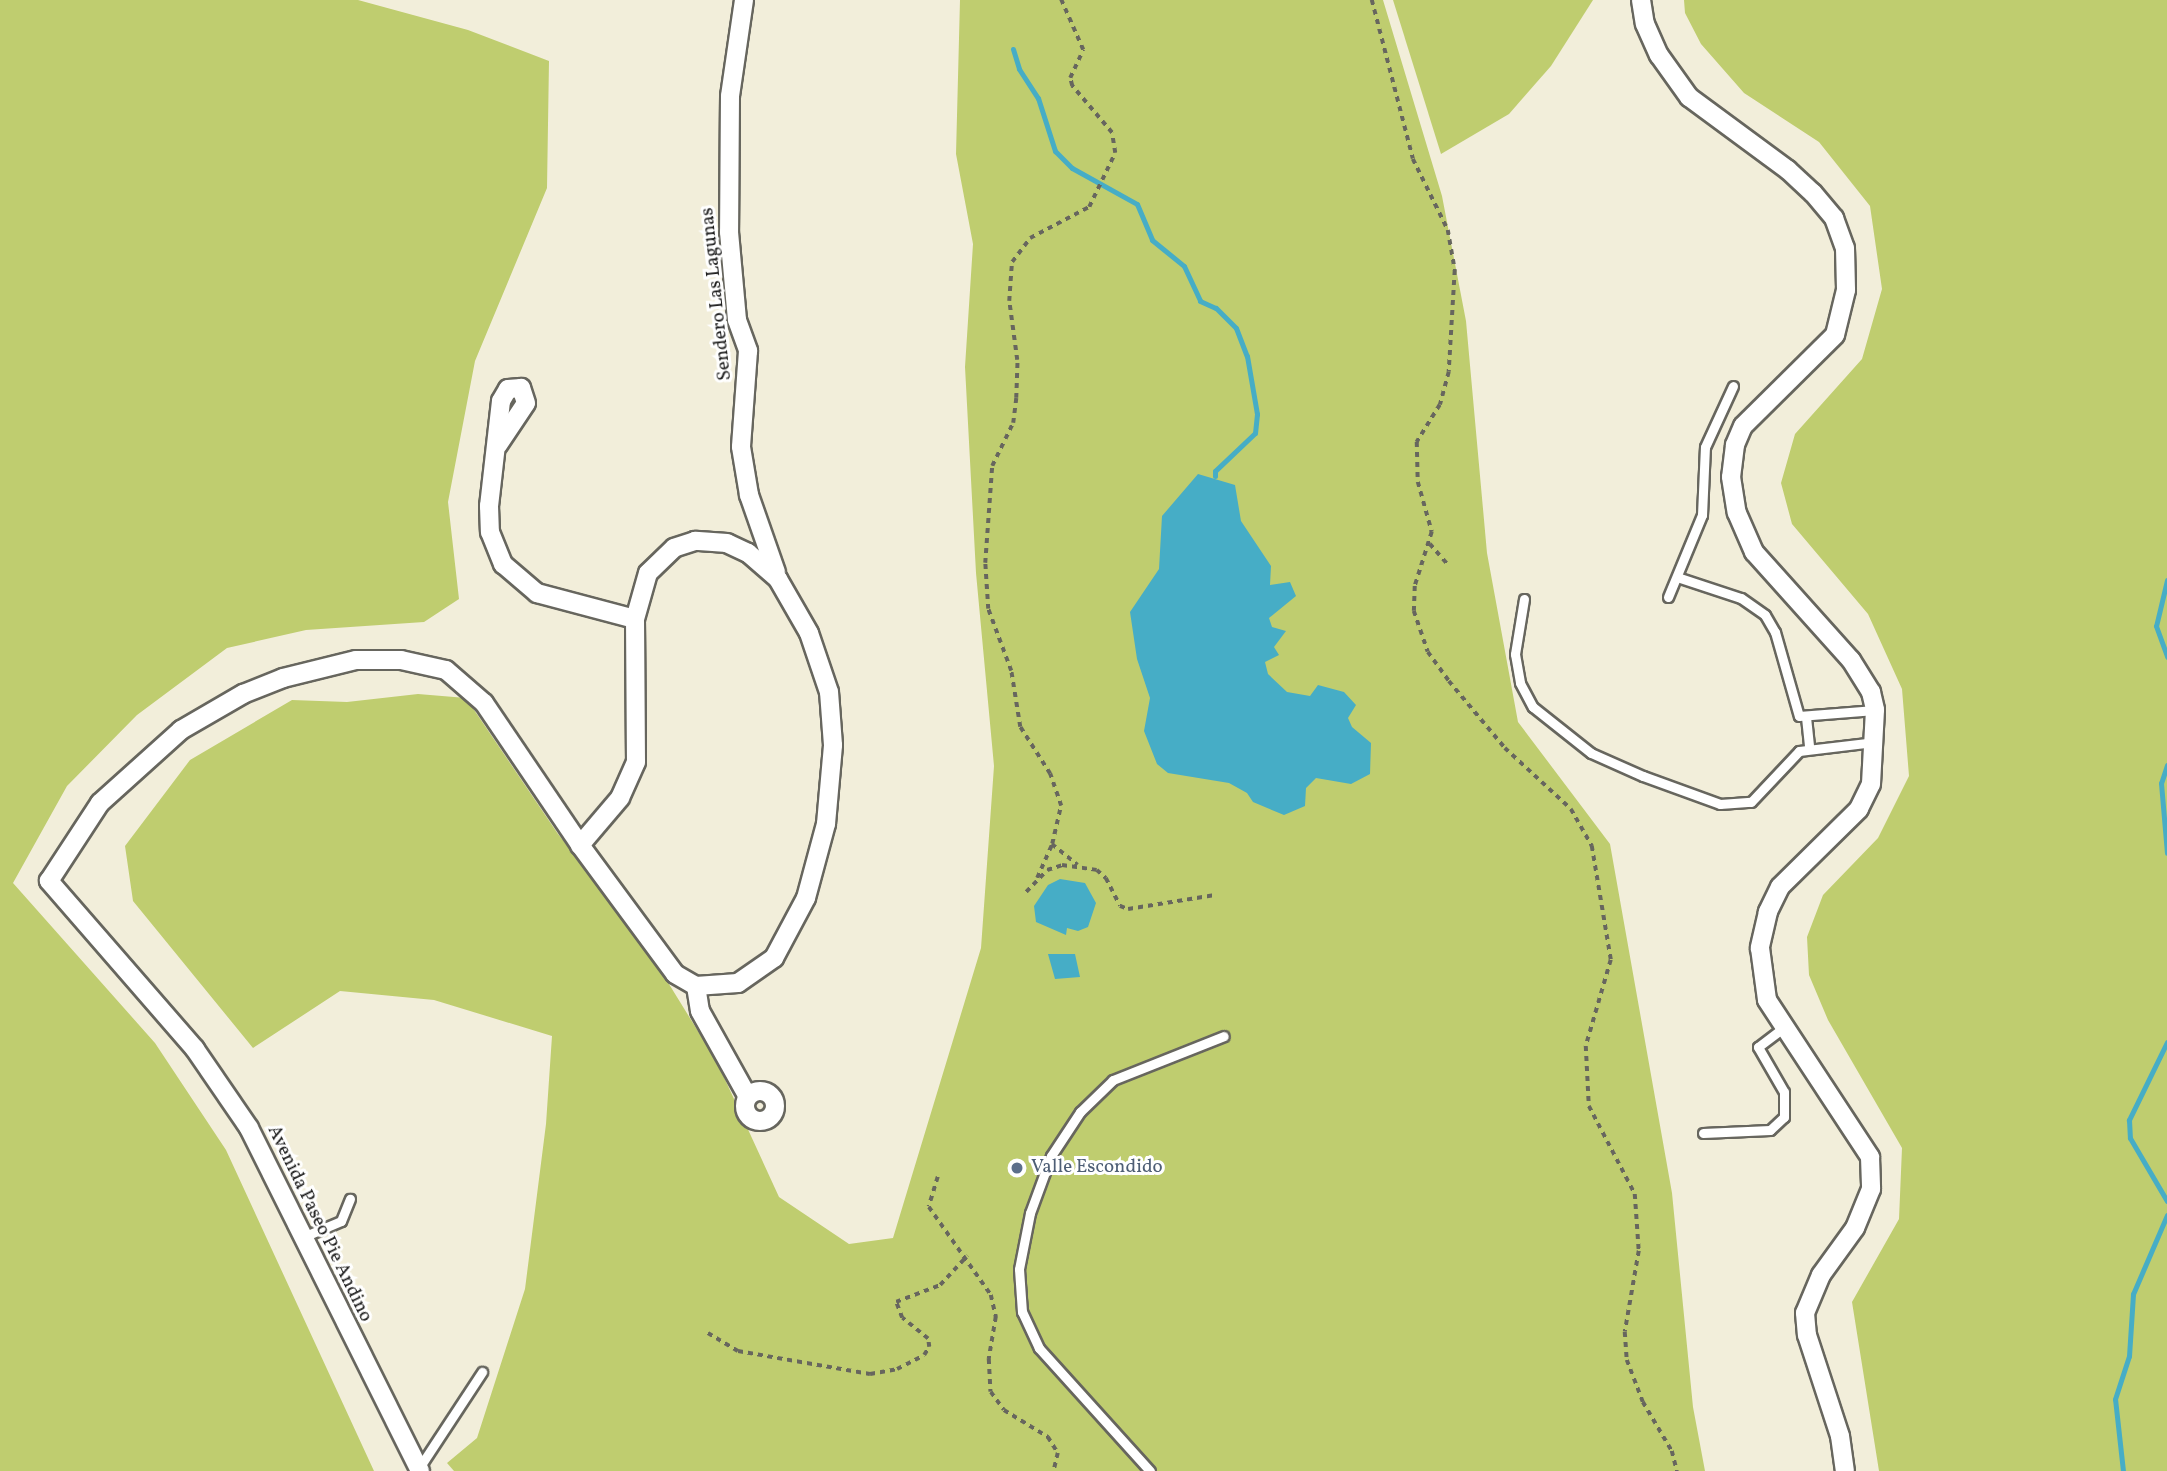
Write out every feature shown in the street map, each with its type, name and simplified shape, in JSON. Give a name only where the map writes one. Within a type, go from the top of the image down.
[{"type":"street","name":"Sendero Las Lagunas","points":[[744,0],[730,96],[727,198],[737,320],[748,351],[741,447],[761,533],[778,579]]},
{"type":"street","points":[[1641,0],[1658,55],[1689,97],[1788,170],[1813,194],[1834,218],[1845,248],[1846,290],[1835,335],[1743,426],[1735,444],[1731,477],[1737,513],[1754,552],[1852,660],[1871,692],[1875,710],[1871,784],[1859,809],[1780,887],[1768,912],[1760,948],[1761,972],[1767,1000],[1782,1029],[1853,1126],[1870,1157],[1871,1189],[1855,1228],[1821,1275],[1805,1313],[1807,1335],[1840,1436],[1845,1471]]},
{"type":"street","points":[[498,444],[488,518],[502,564],[537,593],[635,619]]},
{"type":"street","points":[[738,548],[754,542],[761,533]]},
{"type":"street","points":[[708,540],[738,548],[778,579],[805,625],[829,692],[833,745],[826,824],[806,898],[774,958],[738,984],[696,986],[666,965],[580,845],[620,798],[636,762],[635,619],[643,582],[674,548],[708,540]]},
{"type":"street","name":"Avenida Paseo Pie Andino","points":[[419,1470],[249,1128],[195,1049],[49,881],[100,803],[181,730],[243,694],[283,678],[356,660],[401,660],[446,670],[484,703],[580,845]]},
{"type":"street","points":[[696,986],[700,1011],[748,1097]]},
{"type":"lane","points":[[1668,597],[1705,503],[1705,447],[1733,386]]},
{"type":"lane","points":[[1676,577],[1741,598],[1765,615],[1775,632],[1794,707],[1799,716],[1875,710]]},
{"type":"lane","points":[[1524,599],[1515,654],[1520,683],[1533,707],[1591,753],[1720,804],[1736,804],[1751,802],[1766,790],[1783,764],[1809,747],[1875,742]]},
{"type":"lane","points":[[1806,717],[1809,747]]},
{"type":"lane","points":[[1703,1133],[1770,1130],[1784,1117],[1784,1092],[1758,1046],[1782,1029]]},
{"type":"lane","points":[[1150,1471],[1039,1348],[1021,1312],[1019,1269],[1030,1213],[1051,1156],[1080,1112],[1113,1080],[1224,1036]]},
{"type":"lane","points":[[303,1237],[341,1221],[350,1199]]},
{"type":"lane","points":[[419,1470],[482,1372]]},
{"type":"path","points":[[1026,892],[1037,878],[1052,844],[1061,806],[1050,774],[1020,727],[1011,671],[988,608],[986,526],[992,466],[1013,424],[1016,398],[1017,360],[1009,301],[1012,262],[1030,238],[1089,207],[1096,199],[1111,167],[1112,133],[1072,86],[1070,78],[1083,50],[1061,0]]},
{"type":"path","points":[[1372,0],[1413,159],[1454,252],[1449,372],[1440,405],[1417,442],[1418,482],[1430,517],[1430,544],[1415,586],[1414,611],[1428,652],[1505,748],[1571,809],[1592,846],[1611,960],[1586,1046],[1589,1106],[1635,1194],[1639,1251],[1625,1332],[1628,1360],[1643,1402],[1672,1451],[1677,1471]]},
{"type":"path","points":[[1430,544],[1449,566]]},
{"type":"path","points":[[1052,844],[1080,866],[1106,878],[1120,906],[1128,909],[1215,895]]},
{"type":"path","points":[[1037,878],[1062,865],[1080,866]]},
{"type":"path","points":[[938,1177],[929,1207],[967,1256],[992,1295],[996,1317],[989,1359],[991,1392],[1004,1410],[1048,1437],[1058,1453],[1054,1471]]},
{"type":"path","points":[[708,1333],[738,1351],[870,1374],[897,1369],[924,1355],[929,1347],[928,1339],[902,1318],[896,1302],[940,1285],[967,1256]]},
{"type":"green space","points":[[0,0],[358,0],[468,30],[549,61],[547,188],[475,361],[448,502],[459,599],[424,622],[306,630],[227,648],[137,715],[67,786],[13,883],[155,1043],[226,1150],[374,1471],[0,1471]]},
{"type":"green space","points":[[960,0],[1383,0],[1442,196],[1466,321],[1487,553],[1518,722],[1610,844],[1672,1193],[1693,1407],[1705,1471],[454,1471],[447,1463],[477,1438],[525,1289],[546,1124],[552,1036],[434,1000],[340,991],[253,1048],[133,901],[125,846],[190,760],[292,700],[347,702],[418,694],[466,698],[558,834],[640,937],[717,1062],[779,1197],[849,1244],[893,1238],[981,948],[994,766],[976,573],[965,367],[973,244],[956,154]]},
{"type":"green space","points":[[1393,0],[1593,0],[1551,66],[1509,114],[1441,154]]},
{"type":"green space","points":[[1684,0],[2167,0],[2167,1471],[1879,1471],[1852,1302],[1899,1219],[1902,1148],[1828,1020],[1809,975],[1807,937],[1823,895],[1878,838],[1909,776],[1902,689],[1868,614],[1792,524],[1781,483],[1795,434],[1862,359],[1882,289],[1870,206],[1819,142],[1744,93],[1701,44],[1685,13]]},
{"type":"water","points":[[1198,474],[1235,485],[1241,521],[1271,566],[1270,585],[1290,582],[1296,596],[1269,618],[1272,627],[1286,631],[1274,647],[1279,655],[1265,662],[1268,674],[1287,692],[1310,696],[1318,685],[1344,692],[1356,705],[1348,718],[1352,727],[1371,743],[1370,774],[1351,784],[1316,778],[1306,788],[1305,806],[1284,815],[1253,802],[1247,793],[1229,783],[1168,773],[1157,764],[1144,731],[1150,698],[1137,659],[1130,612],[1159,569],[1162,516]]},
{"type":"water","points":[[1060,879],[1085,883],[1096,903],[1088,927],[1078,931],[1067,928],[1066,935],[1036,922],[1034,906],[1048,885]]},
{"type":"water","points":[[1048,954],[1075,954],[1080,977],[1055,979]]},
{"type":"waterway","points":[[1013,49],[1019,69],[1038,98],[1055,151],[1072,168],[1137,204],[1152,240],[1184,266],[1200,301],[1216,308],[1236,328],[1247,356],[1257,414],[1255,433],[1215,471],[1215,476]]},
{"type":"waterway","points":[[2167,580],[2156,626],[2167,657]]},
{"type":"waterway","points":[[2167,765],[2161,783],[2167,853]]},
{"type":"waterway","points":[[2167,1042],[2129,1120],[2130,1138],[2167,1201]]},
{"type":"waterway","points":[[2123,1471],[2115,1399],[2129,1356],[2133,1294],[2167,1215]]},
{"type":"place","name":"Valle Escondido","points":[[1017,1168]]}]
